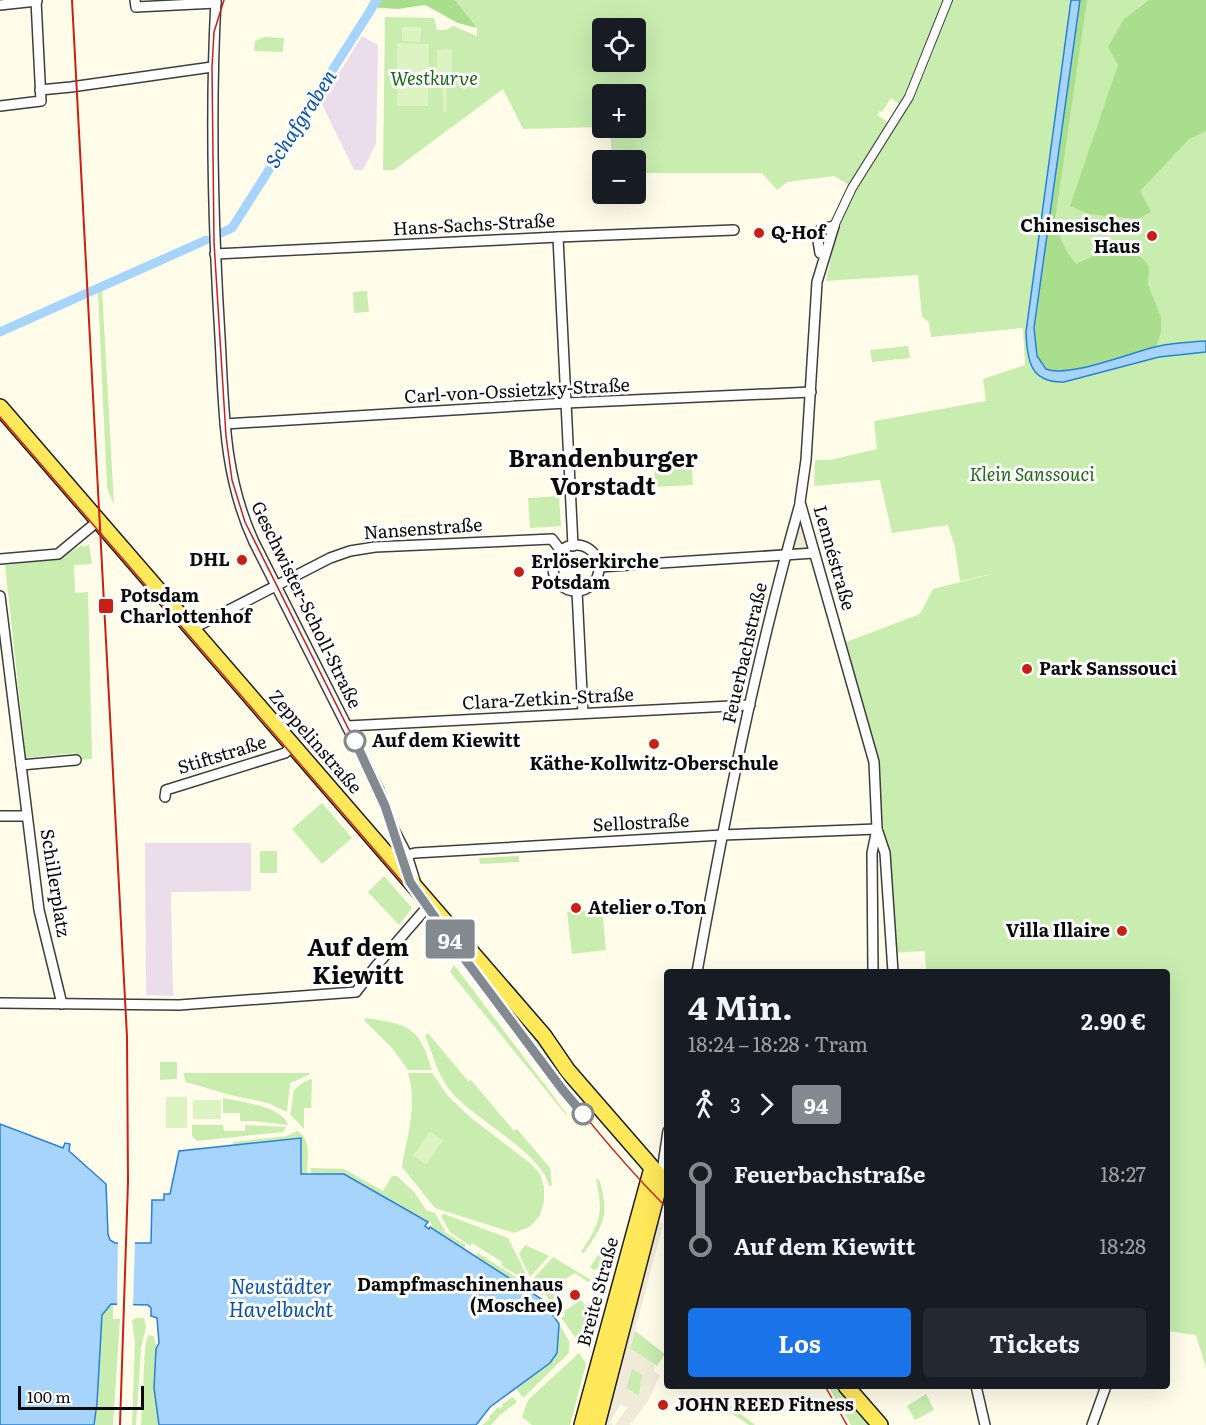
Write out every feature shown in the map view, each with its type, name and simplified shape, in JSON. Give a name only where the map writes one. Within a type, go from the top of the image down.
[{"type":"main road","name":"Zeppelinstraße","points":[[0,407],[429,906],[544,1036],[568,1071],[660,1178]]},
{"type":"main road","name":"Breite Straße","points":[[597,1425],[660,1178]]},
{"type":"main road","name":"Breite Straße","points":[[582,1425],[660,1178]]},
{"type":"main road","points":[[652,1212],[664,1208]]},
{"type":"main road","points":[[849,1389],[880,1425]]},
{"type":"street","points":[[0,5],[37,0],[41,101],[0,106]]},
{"type":"street","name":"Geschwister-Scholl-Straße","points":[[135,0],[136,8],[216,1],[212,67],[214,242],[229,465],[238,504],[254,542],[379,790],[390,822],[407,855],[418,892]]},
{"type":"street","name":"Lennéstraße","points":[[893,969],[885,853],[877,830],[872,753],[801,502],[811,392],[819,254],[852,188],[909,97],[948,0]]},
{"type":"street","points":[[40,90],[212,67]]},
{"type":"street","name":"Hans-Sachs-Straße","points":[[215,254],[734,230]]},
{"type":"street","points":[[558,237],[573,546]]},
{"type":"street","name":"Carl-von-Ossietzky-Straße","points":[[225,424],[566,403],[811,392]]},
{"type":"street","name":"Feuerbachstraße","points":[[697,969],[750,705],[785,554],[801,502]]},
{"type":"street","points":[[0,559],[58,554],[98,521]]},
{"type":"street","name":"Nansenstraße","points":[[192,629],[275,585],[330,558],[350,551],[375,547],[552,539],[561,551]]},
{"type":"street","points":[[573,546],[587,549],[597,560],[599,567],[595,581],[584,590],[563,588],[554,577],[554,563],[561,551],[573,546]]},
{"type":"street","points":[[599,567],[814,553]]},
{"type":"street","points":[[577,591],[583,713]]},
{"type":"street","name":"Schillerplatz","points":[[0,596],[4,665],[21,765],[39,910],[62,1004]]},
{"type":"street","name":"Clara-Zetkin-Straße","points":[[347,726],[750,705]]},
{"type":"street","name":"Stiftstraße","points":[[165,797],[166,790],[285,753],[292,746]]},
{"type":"street","points":[[21,765],[76,760]]},
{"type":"street","points":[[0,816],[27,816]]},
{"type":"street","name":"Lennéstraße","points":[[873,969],[872,853],[877,830]]},
{"type":"street","name":"Sellostraße","points":[[407,855],[722,835],[877,830]]},
{"type":"street","points":[[0,1003],[179,1005],[356,992],[429,906]]},
{"type":"street","points":[[660,1178],[664,1150]]},
{"type":"street","points":[[977,1389],[986,1425]]},
{"type":"street","points":[[1092,1425],[1105,1389]]},
{"type":"shaded area","points":[[362,36],[378,45],[376,144],[363,170],[354,170],[321,102]]},
{"type":"shaded area","points":[[801,525],[807,546],[804,550],[793,549],[798,526]]},
{"type":"shaded area","points":[[145,843],[251,843],[251,891],[171,892],[173,996],[146,995]]},
{"type":"shaded area","points":[[659,1221],[663,1225],[630,1349],[655,1364],[654,1371],[660,1375],[648,1401],[630,1425],[615,1425],[627,1408],[621,1404],[610,1422],[613,1425],[606,1425]],"holes":[[[632,1369],[642,1375],[639,1396],[626,1388]]]},
{"type":"green space","points":[[371,0],[455,0],[477,28],[458,23],[425,5],[398,9],[367,7]]},
{"type":"green space","name":"Park Sanssouci","points":[[455,0],[1206,0],[1206,1368],[1196,1335],[1170,1331],[1170,969],[926,969],[925,951],[891,953],[885,853],[874,762],[841,644],[920,614],[933,589],[996,573],[960,581],[955,547],[948,525],[892,533],[880,480],[814,486],[815,460],[830,460],[877,449],[874,421],[986,401],[983,379],[1025,365],[1023,328],[931,337],[929,322],[922,317],[918,275],[826,281],[838,226],[847,206],[913,96],[905,93],[899,104],[891,98],[882,112],[880,111],[877,115],[888,122],[849,185],[834,176],[787,182],[777,190],[762,173],[646,173],[646,150],[611,150],[611,138],[646,138],[646,84],[592,84],[592,127],[523,129],[503,89],[394,170],[383,170],[385,17],[434,18],[437,30],[446,30],[453,26],[477,36],[477,28]]},
{"type":"green space","points":[[1080,0],[1087,0],[1055,220],[1062,243],[1076,264],[1115,250],[1133,252],[1141,257],[1149,266],[1148,285],[1161,317],[1161,333],[1156,346],[1084,368],[1056,372],[1043,367],[1037,357],[1034,328]]},
{"type":"green space","points":[[1149,0],[1206,0],[1206,131],[1189,139],[1140,191],[1151,212],[1137,219],[1089,214],[1070,206],[1118,65],[1108,47],[1123,20]]},
{"type":"green space","points":[[402,27],[421,27],[420,42],[402,41]]},
{"type":"green space","points":[[264,37],[284,38],[283,52],[254,51],[255,41]]},
{"type":"green space","points":[[397,43],[429,44],[428,106],[397,106]]},
{"type":"green space","points":[[452,49],[452,72],[446,73],[447,112],[443,112],[442,73],[437,72],[437,50]]},
{"type":"green space","points":[[102,289],[114,505],[107,488],[98,292]]},
{"type":"green space","points":[[367,291],[369,312],[354,313],[353,292]]},
{"type":"green space","points":[[908,346],[910,358],[872,362],[870,350]]},
{"type":"green space","points":[[691,457],[693,485],[655,487],[654,459]]},
{"type":"green space","points":[[559,496],[561,526],[530,528],[528,498]]},
{"type":"green space","points":[[89,544],[92,564],[74,565],[75,593],[88,592],[92,759],[76,760],[75,753],[26,758],[5,565],[58,559],[82,545],[84,547]]},
{"type":"green space","points":[[322,803],[352,838],[322,864],[292,829]]},
{"type":"green space","points":[[260,851],[277,851],[277,873],[260,873]]},
{"type":"green space","points":[[519,856],[519,862],[480,864],[479,858]]},
{"type":"green space","points":[[384,876],[412,908],[399,925],[368,892]]},
{"type":"green space","points":[[602,909],[606,950],[572,954],[567,912]]},
{"type":"green space","points":[[454,965],[567,1114],[566,1115],[450,972]]},
{"type":"green space","points":[[484,981],[546,1052],[561,1079],[582,1107],[580,1108]]},
{"type":"green space","points":[[366,1018],[393,1023],[411,1030],[422,1044],[432,1070],[408,1070],[392,1048],[364,1020]]},
{"type":"green space","points":[[428,1033],[468,1081],[471,1080],[514,1131],[517,1129],[550,1168],[552,1185],[549,1186],[544,1174],[522,1150],[464,1104],[448,1088],[425,1036]]},
{"type":"green space","points":[[160,1062],[177,1062],[177,1079],[160,1080]]},
{"type":"green space","points":[[183,1073],[310,1073],[290,1083],[287,1112],[268,1103],[186,1082]]},
{"type":"green space","points":[[408,1073],[432,1073],[448,1096],[470,1117],[530,1163],[540,1174],[544,1187],[544,1201],[540,1215],[531,1226],[514,1233],[435,1208],[402,1167],[412,1108]]},
{"type":"green space","points":[[312,1080],[311,1108],[304,1108],[304,1129],[290,1114],[293,1093],[297,1087]]},
{"type":"green space","points":[[166,1097],[187,1097],[187,1128],[166,1128]]},
{"type":"green space","points":[[223,1098],[270,1109],[278,1113],[288,1125],[240,1121],[240,1113],[223,1113]]},
{"type":"green space","points":[[193,1100],[221,1100],[221,1119],[193,1119]]},
{"type":"green space","points":[[192,1125],[223,1125],[224,1131],[245,1131],[245,1125],[286,1127],[283,1132],[197,1141],[192,1136]]},
{"type":"green space","points":[[297,1131],[302,1134],[307,1144],[307,1174],[301,1174],[300,1138],[233,1146],[233,1142],[287,1136]]},
{"type":"green space","points":[[430,1131],[443,1140],[426,1165],[413,1156]]},
{"type":"green space","points":[[311,1168],[344,1169],[383,1191],[392,1176],[397,1176],[415,1193],[426,1210],[435,1213],[446,1233],[466,1245],[464,1249],[430,1227],[432,1224],[428,1221],[382,1196],[311,1174]]},
{"type":"green space","points":[[599,1179],[604,1202],[603,1219],[584,1253],[581,1252],[599,1218],[600,1202],[596,1180]]},
{"type":"green space","points":[[444,1214],[508,1238],[527,1276],[525,1280],[501,1265],[502,1262],[472,1243],[470,1246],[450,1232],[441,1216]]},
{"type":"green space","points":[[609,1239],[618,1241],[612,1266],[607,1270],[601,1268],[594,1270],[590,1267]]},
{"type":"green space","points":[[525,1245],[549,1256],[530,1277],[519,1254]]},
{"type":"green space","points":[[478,1253],[533,1288],[531,1292],[476,1256]]},
{"type":"green space","points":[[553,1257],[591,1280],[588,1282],[575,1273],[550,1288],[557,1299],[551,1303],[538,1283],[532,1280]]},
{"type":"green space","points":[[599,1296],[603,1302],[596,1326],[589,1336],[578,1341],[561,1318],[565,1315],[563,1312],[581,1300],[585,1305]]},
{"type":"green space","points":[[113,1304],[113,1319],[120,1319],[113,1425],[94,1425],[102,1314]]},
{"type":"green space","points":[[144,1318],[146,1327],[141,1348],[136,1425],[132,1425],[135,1342],[132,1320]]},
{"type":"green space","points":[[559,1324],[569,1341],[569,1353],[523,1398],[516,1388],[550,1363],[557,1353]]},
{"type":"green space","points":[[635,1331],[664,1356],[657,1366],[630,1349]]},
{"type":"green space","points":[[148,1335],[154,1336],[157,1346],[154,1388],[159,1425],[141,1425],[145,1348]]},
{"type":"green space","points":[[579,1353],[586,1364],[570,1425],[532,1425],[522,1417],[528,1400]]},
{"type":"green space","points":[[632,1368],[643,1374],[639,1396],[626,1388]]},
{"type":"green space","points":[[830,1389],[839,1389],[870,1425],[851,1425]]},
{"type":"green space","points":[[926,1394],[934,1410],[915,1420],[907,1406]]},
{"type":"green space","points":[[513,1397],[517,1402],[491,1425],[482,1425],[490,1419],[489,1417],[498,1407],[500,1409],[502,1404]]},
{"type":"green space","points":[[721,1398],[755,1425],[749,1425],[717,1404]]},
{"type":"water","points":[[1071,0],[1080,0],[1034,328],[1037,356],[1046,369],[1057,371],[1084,368],[1155,347],[1174,344],[1206,341],[1206,352],[1159,357],[1064,382],[1044,379],[1037,374],[1029,360],[1026,332]]},
{"type":"water","name":"Neustädter Havelbucht","points":[[0,1124],[63,1148],[65,1143],[70,1144],[69,1151],[106,1184],[108,1234],[110,1240],[115,1243],[151,1243],[152,1200],[164,1200],[164,1194],[170,1194],[179,1151],[301,1138],[301,1174],[344,1174],[428,1222],[425,1226],[429,1229],[430,1227],[543,1300],[559,1324],[557,1353],[550,1363],[490,1407],[476,1425],[159,1425],[154,1388],[156,1349],[159,1343],[157,1318],[151,1316],[151,1308],[148,1305],[111,1304],[102,1315],[94,1425],[0,1425]]},
{"type":"pier","points":[[118,1240],[135,1240],[133,1308],[117,1307]]},
{"type":"waterway","name":"Schafgraben","points":[[221,233],[232,228],[377,0]]},
{"type":"waterway","name":"Schafgraben","points":[[0,332],[206,240]]},
{"type":"tram line","points":[[224,0],[214,32],[212,67],[214,242],[226,436],[232,480],[245,522],[379,790],[410,882],[543,1063],[603,1138],[664,1205]]},
{"type":"tram line","points":[[0,417],[410,891]]},
{"type":"tram line","name":"94","points":[[355,741],[379,790],[410,882],[464,958],[583,1114]]},
{"type":"tram line","points":[[827,1389],[847,1425]]},
{"type":"railway","points":[[72,0],[127,1037],[128,1182],[120,1425]]},
{"type":"place","name":"Q-Hof","points":[[759,233]]},
{"type":"place","name":"Chinesisches Haus","points":[[1152,236]]},
{"type":"place","name":"DHL","points":[[242,560]]},
{"type":"place","name":"Erlöserkirche Potsdam","points":[[519,572]]},
{"type":"place","name":"Potsdam Charlottenhof","points":[[106,606]]},
{"type":"place","name":"Park Sanssouci","points":[[1027,669]]},
{"type":"place","name":"Auf dem Kiewitt","points":[[355,741]]},
{"type":"place","name":"Käthe-Kollwitz-Oberschule","points":[[654,744]]},
{"type":"place","name":"Atelier o.Ton","points":[[576,908]]},
{"type":"place","name":"Villa Illaire","points":[[1122,931]]},
{"type":"place","name":"Dampfmaschinenhaus (Moschee)","points":[[575,1295]]},
{"type":"place","name":"JOHN REED Fitness","points":[[663,1405]]},
{"type":"district","name":"Brandenburger Vorstadt","points":[[603,473]]},
{"type":"district","name":"Auf dem Kiewitt","points":[[358,962]]},
{"type":"park label","name":"Westkurve","points":[[434,79]]},
{"type":"park label","name":"Klein Sanssouci","points":[[1032,475]]}]
